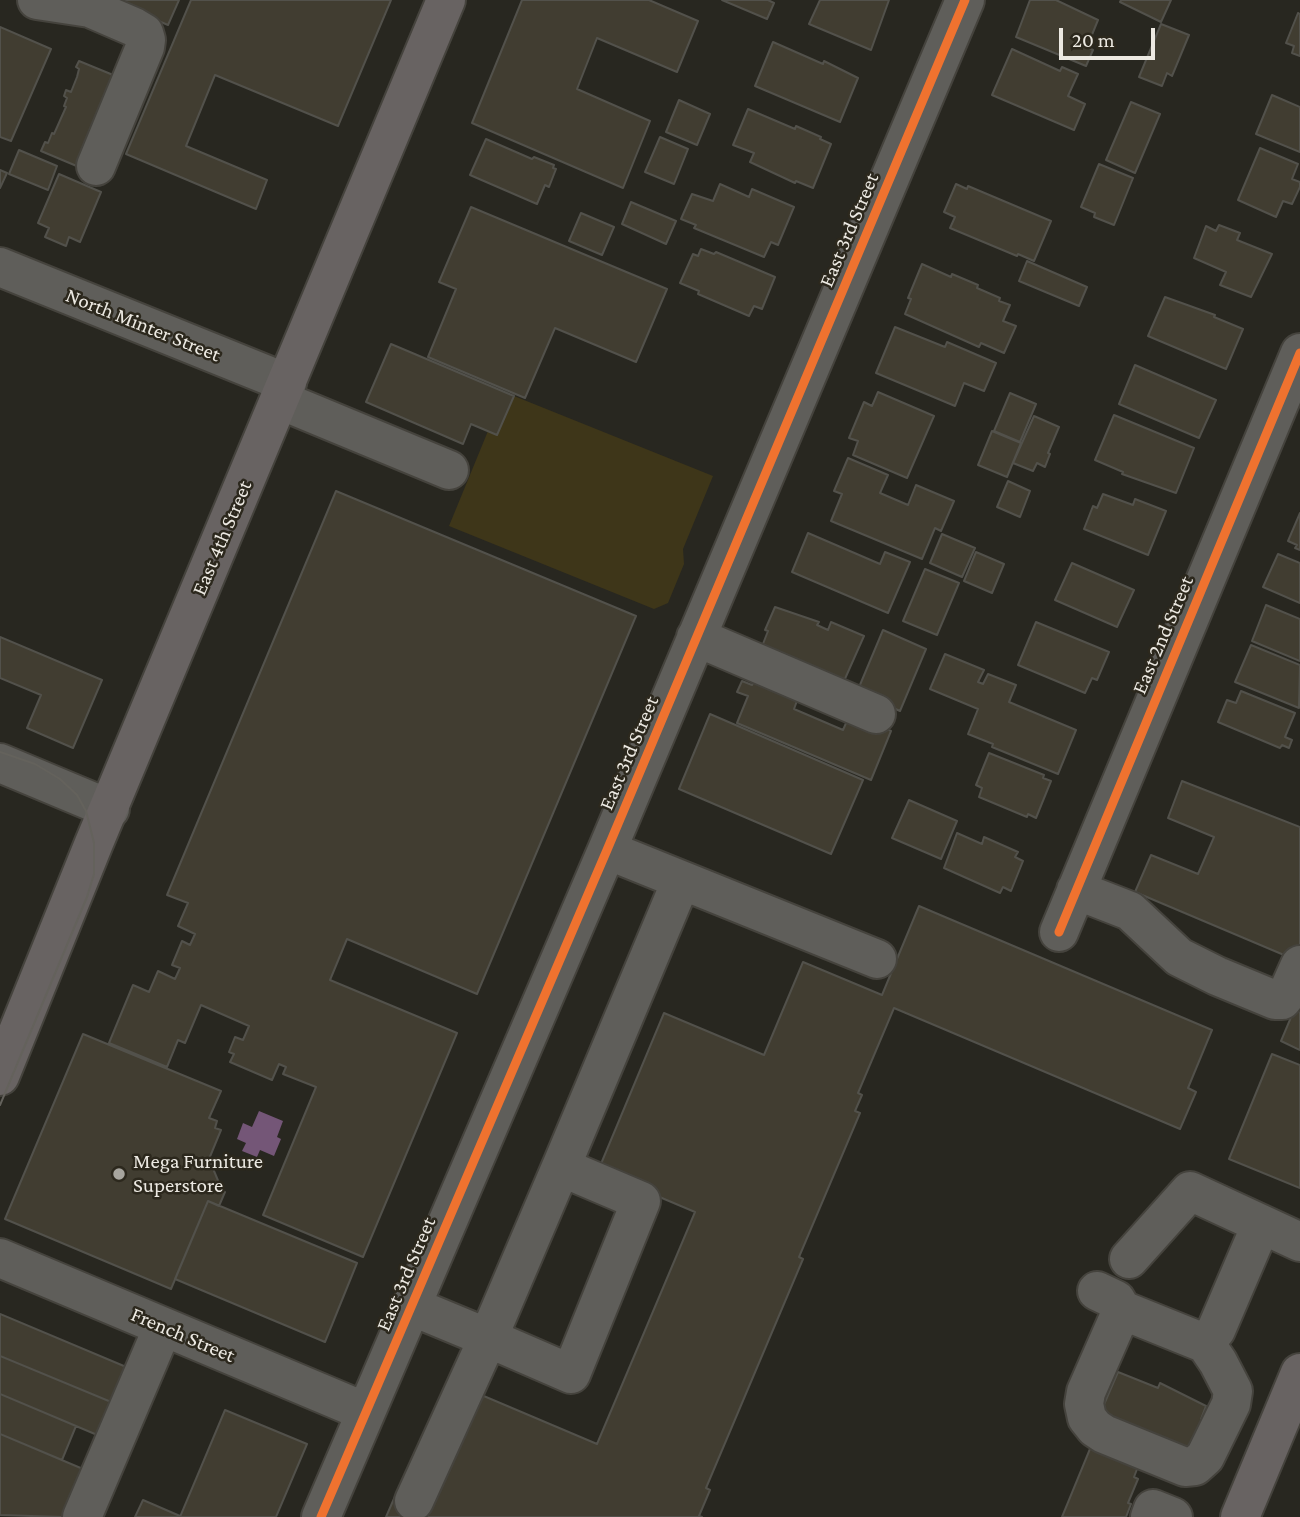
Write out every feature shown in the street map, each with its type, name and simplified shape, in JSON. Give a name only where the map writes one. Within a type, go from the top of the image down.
[{"type":"main road","name":"East 4th Street","points":[[0,1076],[446,0]]},
{"type":"main road","points":[[1240,1517],[1300,1373]]},
{"type":"street","points":[[37,0],[90,8],[144,33],[145,47],[96,166]]},
{"type":"street","name":"East 3rd Street","points":[[321,1517],[607,850],[965,0]]},
{"type":"street","name":"North Minter Street","points":[[0,267],[283,391],[449,470]]},
{"type":"street","name":"East 2nd Street","points":[[1059,932],[1300,353]]},
{"type":"street","points":[[696,638],[876,714]]},
{"type":"street","points":[[0,763],[110,809]]},
{"type":"street","points":[[607,850],[877,959]]},
{"type":"street","points":[[414,1501],[488,1338],[681,881]]},
{"type":"street","points":[[1076,890],[1130,911],[1179,957],[1275,1000],[1282,1000],[1287,994],[1300,965]]},
{"type":"street","points":[[411,1306],[571,1374],[641,1201],[561,1167]]},
{"type":"street","points":[[1129,1259],[1190,1191],[1300,1242]]},
{"type":"street","points":[[1203,1340],[1233,1391],[1231,1404],[1205,1457],[1195,1466],[1185,1466],[1104,1434],[1087,1418],[1084,1404],[1086,1392],[1110,1300],[1199,1341],[1209,1338],[1216,1329],[1261,1225]]},
{"type":"street","name":"French Street","points":[[0,1258],[366,1412]]},
{"type":"street","points":[[82,1517],[163,1327]]},
{"type":"street","points":[[1150,1517],[1153,1509],[1173,1517]]},
{"type":"shaded area","points":[[514,396],[713,476],[683,549],[684,564],[668,603],[654,609],[449,526],[488,431],[497,435]]},
{"type":"shaded area","points":[[259,1111],[283,1121],[277,1137],[281,1139],[274,1156],[260,1150],[257,1157],[242,1151],[246,1143],[237,1139],[243,1123],[252,1127]]},
{"type":"building","points":[[109,0],[179,0],[168,25]]},
{"type":"building","points":[[191,0],[391,0],[338,126],[215,75],[186,146],[267,180],[256,209],[126,154]]},
{"type":"building","points":[[522,0],[649,0],[698,21],[677,72],[597,38],[577,89],[650,121],[623,188],[472,123]]},
{"type":"building","points":[[722,0],[768,0],[774,3],[767,19]]},
{"type":"building","points":[[820,0],[889,0],[871,50],[809,24]]},
{"type":"building","points":[[1030,0],[1056,0],[1098,20],[1087,47],[1093,50],[1086,66],[1016,37]]},
{"type":"building","points":[[1171,0],[1161,22],[1120,2]]},
{"type":"building","points":[[1298,13],[1300,56],[1292,53],[1294,46],[1286,43]]},
{"type":"building","points":[[1161,24],[1189,35],[1172,76],[1167,73],[1162,86],[1139,77]]},
{"type":"building","points":[[0,27],[51,49],[11,141],[0,137]]},
{"type":"building","points":[[773,42],[823,64],[824,61],[858,78],[840,122],[755,86]]},
{"type":"building","points":[[1012,49],[1060,71],[1062,67],[1078,74],[1068,96],[1085,104],[1074,130],[992,95]]},
{"type":"building","points":[[79,61],[118,77],[79,167],[41,151],[45,142],[48,143],[52,133],[54,134],[66,107],[67,98],[64,96],[66,90],[71,92]]},
{"type":"building","points":[[1272,95],[1300,107],[1300,152],[1256,134]]},
{"type":"building","points":[[679,100],[710,114],[697,145],[666,132]]},
{"type":"building","points":[[1131,102],[1160,114],[1135,173],[1106,160]]},
{"type":"building","points":[[748,109],[795,129],[796,126],[831,144],[813,188],[796,181],[795,183],[750,162],[754,153],[733,145]]},
{"type":"building","points":[[660,137],[688,149],[674,184],[645,172]]},
{"type":"building","points":[[486,139],[532,159],[534,157],[554,165],[553,168],[556,169],[549,187],[545,185],[537,204],[470,175]]},
{"type":"building","points":[[1260,148],[1298,164],[1292,179],[1300,182],[1300,187],[1292,204],[1283,201],[1276,217],[1238,200]]},
{"type":"building","points":[[19,150],[57,166],[48,190],[9,174]]},
{"type":"building","points":[[1099,164],[1133,178],[1114,225],[1094,217],[1095,213],[1081,207]]},
{"type":"building","points":[[0,170],[7,173],[0,188]]},
{"type":"building","points":[[59,174],[101,192],[80,242],[69,237],[66,246],[45,237],[49,228],[38,223]]},
{"type":"building","points":[[720,184],[749,197],[752,189],[794,207],[778,245],[771,242],[764,257],[694,228],[696,225],[681,219],[692,194],[713,201]]},
{"type":"building","points":[[956,184],[967,189],[968,186],[1051,221],[1034,261],[950,228],[955,217],[944,212]]},
{"type":"building","points":[[631,202],[676,221],[666,244],[622,224]]},
{"type":"building","points":[[471,207],[667,289],[636,362],[555,328],[525,398],[428,357],[456,289],[439,282]]},
{"type":"building","points":[[581,213],[614,227],[602,255],[569,241]]},
{"type":"building","points":[[1219,225],[1240,233],[1237,240],[1272,254],[1251,297],[1220,285],[1226,272],[1194,258],[1206,226],[1216,231]]},
{"type":"building","points":[[701,249],[714,254],[716,252],[775,277],[762,309],[754,306],[749,316],[698,294],[699,291],[680,283],[693,254],[698,256]]},
{"type":"building","points":[[1027,261],[1087,287],[1079,306],[1019,281]]},
{"type":"building","points":[[922,264],[978,285],[977,288],[1010,305],[1003,321],[1016,326],[1004,353],[981,343],[979,347],[905,314],[911,299],[908,298]]},
{"type":"building","points":[[1165,297],[1215,315],[1214,317],[1243,329],[1226,369],[1148,336]]},
{"type":"building","points":[[895,327],[945,347],[947,342],[996,363],[984,391],[964,383],[955,406],[876,373]]},
{"type":"building","points":[[391,344],[514,396],[497,435],[471,424],[463,444],[366,402]]},
{"type":"building","points":[[1135,365],[1216,400],[1199,438],[1119,404]]},
{"type":"building","points":[[878,392],[934,416],[907,478],[853,455],[858,441],[849,438],[864,402],[872,406]]},
{"type":"building","points":[[1010,393],[1036,404],[1020,442],[994,431]]},
{"type":"building","points":[[1114,415],[1194,448],[1176,493],[1122,474],[1123,472],[1095,460]]},
{"type":"building","points":[[1034,416],[1059,427],[1045,467],[1037,463],[1033,471],[1013,463]]},
{"type":"building","points":[[992,431],[1021,443],[1007,477],[978,465]]},
{"type":"building","points":[[848,458],[888,475],[880,493],[908,505],[916,485],[954,501],[941,531],[935,528],[922,559],[831,521],[842,494],[834,491]]},
{"type":"building","points":[[1008,481],[1030,491],[1020,517],[997,507]]},
{"type":"building","points":[[336,491],[636,616],[477,994],[347,939],[330,980],[457,1033],[363,1257],[263,1215],[316,1087],[283,1074],[286,1067],[279,1064],[272,1080],[230,1062],[234,1054],[229,1052],[235,1037],[243,1040],[249,1026],[201,1005],[185,1043],[178,1040],[167,1067],[109,1043],[133,985],[149,992],[158,971],[175,979],[180,968],[172,965],[182,941],[190,945],[195,934],[178,926],[188,903],[167,895]]},
{"type":"building","points":[[1103,494],[1133,505],[1135,499],[1166,511],[1148,555],[1084,529],[1093,506],[1097,508]]},
{"type":"building","points":[[1300,513],[1300,550],[1295,548],[1297,545],[1288,541]]},
{"type":"building","points":[[808,533],[880,564],[885,552],[910,562],[888,613],[792,572]]},
{"type":"building","points":[[942,534],[975,548],[962,577],[930,563]]},
{"type":"building","points":[[976,552],[1004,564],[992,593],[964,581]]},
{"type":"building","points":[[1278,554],[1300,563],[1300,603],[1263,587]]},
{"type":"building","points":[[1072,563],[1134,590],[1117,627],[1055,600]]},
{"type":"building","points":[[925,569],[959,583],[937,635],[903,621]]},
{"type":"building","points":[[1266,605],[1300,619],[1300,661],[1252,641]]},
{"type":"building","points":[[775,607],[819,622],[817,625],[828,630],[831,622],[864,636],[844,681],[761,649],[768,631],[765,630]]},
{"type":"building","points":[[1036,622],[1109,652],[1097,680],[1092,678],[1085,693],[1018,665]]},
{"type":"building","points":[[883,630],[926,649],[900,711],[857,692]]},
{"type":"building","points":[[0,637],[102,680],[73,748],[27,728],[41,695],[0,678]]},
{"type":"building","points":[[1251,645],[1300,665],[1299,708],[1235,682]]},
{"type":"building","points":[[945,654],[984,670],[978,682],[983,684],[988,674],[1016,685],[1009,702],[1076,730],[1058,774],[992,747],[993,744],[968,734],[978,709],[930,689]]},
{"type":"building","points":[[758,672],[801,690],[794,709],[843,730],[850,714],[891,731],[871,780],[737,723],[748,696],[737,692],[742,681],[752,685]]},
{"type":"building","points":[[1241,691],[1295,713],[1285,737],[1292,740],[1289,748],[1282,745],[1280,748],[1218,722],[1227,700],[1236,703]]},
{"type":"building","points":[[710,714],[863,780],[831,854],[679,789]]},
{"type":"building","points":[[989,753],[1044,775],[1043,778],[1051,781],[1036,818],[1028,814],[1027,817],[979,797],[982,788],[976,785]]},
{"type":"building","points":[[1182,781],[1300,827],[1300,955],[1284,955],[1135,892],[1151,855],[1198,874],[1214,837],[1168,818]]},
{"type":"building","points":[[909,800],[957,821],[941,859],[892,838]]},
{"type":"building","points":[[957,833],[982,844],[984,837],[1018,852],[1015,857],[1023,861],[1011,891],[1003,887],[1000,893],[944,868]]},
{"type":"building","points":[[919,906],[1212,1030],[1188,1088],[1196,1092],[1180,1129],[894,1008],[858,1093],[862,1095],[855,1111],[860,1113],[799,1257],[803,1259],[706,1488],[710,1490],[699,1516],[702,1517],[386,1517],[396,1494],[430,1508],[479,1394],[597,1444],[695,1212],[598,1171],[664,1013],[764,1055],[803,962],[882,995]]},
{"type":"building","points":[[1300,996],[1300,1050],[1281,1041]]},
{"type":"building","name":"Mega Furniture Superstore","points":[[83,1034],[221,1091],[209,1118],[217,1121],[215,1128],[221,1130],[209,1159],[225,1192],[219,1206],[208,1201],[171,1289],[5,1219]]},
{"type":"building","points":[[1272,1054],[1300,1065],[1300,1188],[1229,1159]]},
{"type":"building","points":[[208,1201],[357,1263],[325,1342],[175,1279]]},
{"type":"building","points":[[0,1314],[131,1369],[116,1404],[0,1356]]},
{"type":"building","points":[[0,1356],[116,1404],[102,1437],[0,1394]]},
{"type":"building","points":[[1118,1372],[1158,1388],[1160,1383],[1206,1406],[1201,1419],[1204,1421],[1186,1455],[1099,1416]]},
{"type":"building","points":[[0,1394],[76,1426],[62,1460],[0,1434]]},
{"type":"building","points":[[225,1410],[307,1444],[276,1517],[180,1517]]},
{"type":"building","points":[[0,1434],[83,1469],[63,1517],[0,1515]]},
{"type":"building","points":[[1092,1444],[1139,1464],[1134,1477],[1138,1479],[1128,1503],[1131,1504],[1126,1517],[1062,1517]]},
{"type":"building","points":[[143,1500],[180,1516],[180,1517],[135,1517]]},
{"type":"tram line","points":[[0,752],[35,764],[60,779],[77,795],[86,811],[94,843],[94,874],[87,897],[0,1105]]},
{"type":"cycle path","points":[[321,1517],[607,850],[965,0]]},
{"type":"cycle path","points":[[1059,932],[1300,353]]},
{"type":"place","name":"Mega Furniture Superstore","points":[[119,1174]]}]
